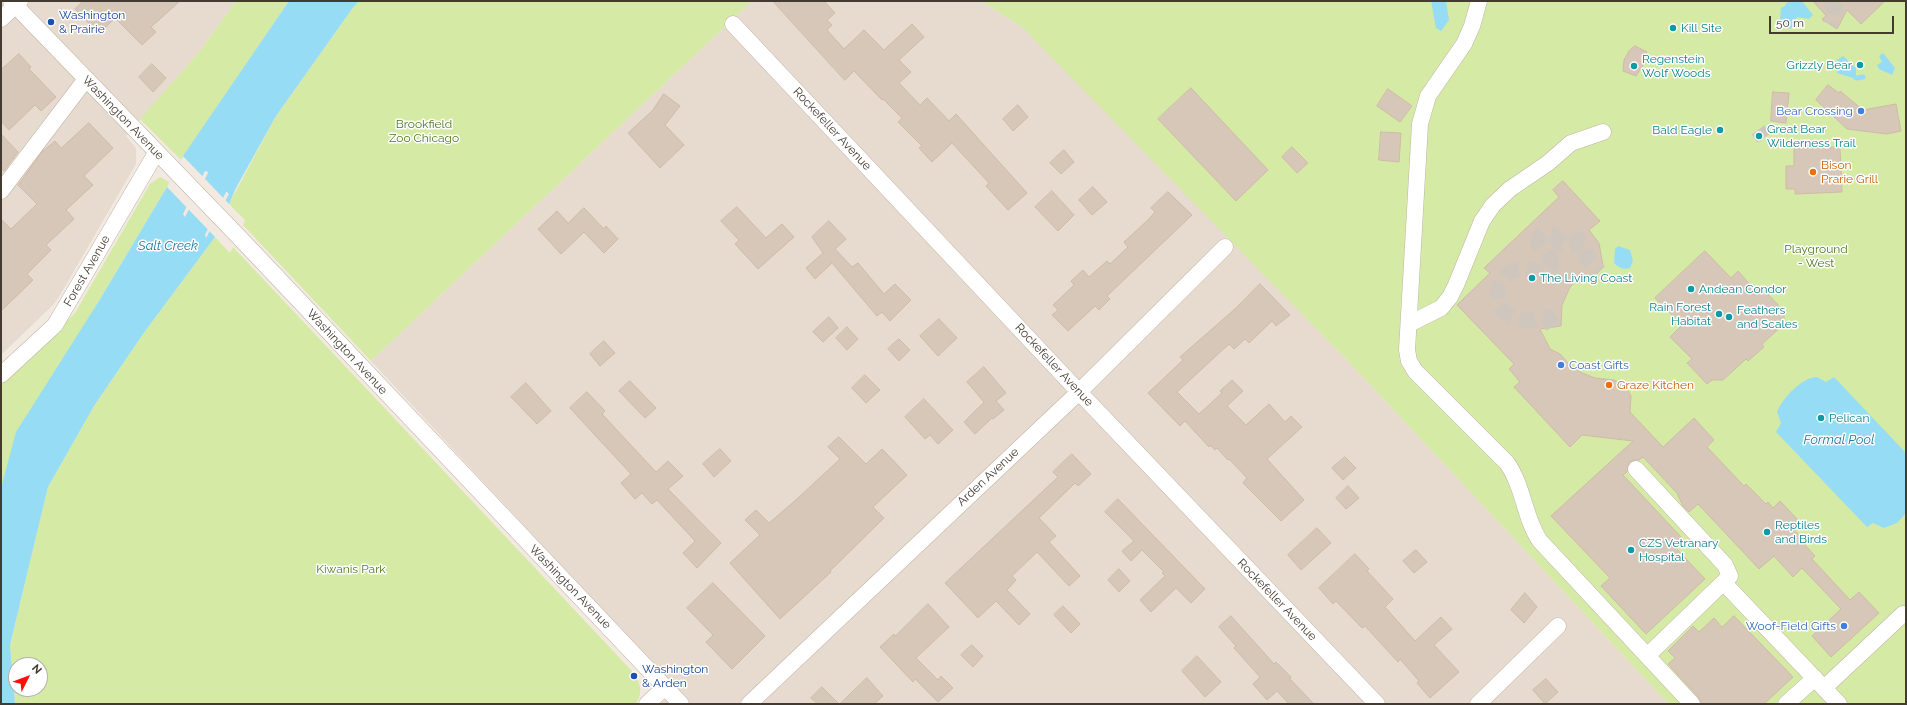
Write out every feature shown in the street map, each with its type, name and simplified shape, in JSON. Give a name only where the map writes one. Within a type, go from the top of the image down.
[{"type":"street","points":[[1478,1],[1472,26],[1464,44],[1428,96],[1420,124],[1407,350],[1409,361],[1415,371],[1507,463],[1519,485],[1531,525],[1540,541],[1692,704]]},
{"type":"street","points":[[1,19],[16,2]]},
{"type":"street","name":"Washington Avenue","points":[[16,2],[156,153],[238,236],[682,704]]},
{"type":"street","name":"Rockefeller Avenue","points":[[733,24],[1078,392],[1377,704]]},
{"type":"street","points":[[1,191],[86,79]]},
{"type":"street","points":[[1409,324],[1441,308],[1450,297],[1482,221],[1493,206],[1510,189],[1548,163],[1571,143],[1603,132]]},
{"type":"street","name":"Forest Avenue","points":[[1,375],[55,325],[156,153]]},
{"type":"street","name":"Arden Avenue","points":[[749,704],[1078,392],[1225,247]]},
{"type":"street","points":[[1636,469],[1725,565],[1730,576],[1647,656]]},
{"type":"street","points":[[1724,583],[1839,704]]},
{"type":"street","points":[[1786,704],[1819,683],[1903,614]]},
{"type":"street","points":[[1478,704],[1558,626]]},
{"type":"street","points":[[647,704],[665,686]]},
{"type":"shaded area","points":[[1,1],[236,1],[201,50],[126,136],[136,148],[136,164],[59,297],[53,305],[1,355]]},
{"type":"shaded area","points":[[752,1],[981,1],[1022,27],[1058,62],[1344,357],[1669,704],[660,704],[676,689],[371,361]]},
{"type":"green space","points":[[236,1],[289,1],[181,160],[140,119],[201,50]]},
{"type":"green space","name":"Brookfield Zoo Chicago","points":[[359,1],[752,1],[371,361],[243,225],[245,220],[229,204],[276,116]]},
{"type":"green space","name":"Playground - West","points":[[981,1],[1906,1],[1906,704],[1669,704],[1344,357],[1022,27]]},
{"type":"green space","points":[[160,177],[169,182],[167,187],[99,301],[1,488],[1,385],[75,313],[150,184]]},
{"type":"green space","name":"Kiwanis Park","points":[[215,237],[230,253],[233,247],[631,670],[637,678],[640,686],[640,695],[636,704],[15,704],[14,697],[48,697],[48,657],[11,657],[10,645],[48,487],[94,406],[143,334]]},
{"type":"water","name":"Salt Creek","points":[[289,1],[359,1],[276,116],[236,188],[215,237],[143,334],[94,406],[48,487],[10,645],[11,657],[8,657],[8,697],[14,697],[15,704],[1,704],[1,488],[16,432],[99,301],[167,187],[183,156]],"holes":[[[205,171],[208,173],[185,217],[183,214]],[[227,192],[229,194],[206,238],[205,235]]]},
{"type":"water","points":[[1431,1],[1446,1],[1449,20],[1441,31],[1436,28]]},
{"type":"water","points":[[1802,1],[1813,15],[1809,19],[1797,17],[1796,20],[1799,24],[1789,29],[1780,19],[1781,8],[1785,6],[1786,3]]},
{"type":"water","points":[[1883,53],[1895,68],[1892,75],[1879,69],[1877,65],[1882,62],[1879,56]]},
{"type":"water","points":[[1843,56],[1856,68],[1856,79],[1837,73],[1837,60]]},
{"type":"water","points":[[1618,246],[1630,250],[1633,261],[1630,268],[1621,268],[1614,263],[1615,249]]},
{"type":"water","name":"Formal Pool","points":[[1817,377],[1826,382],[1834,377],[1906,453],[1906,513],[1897,523],[1884,528],[1873,523],[1867,527],[1776,432],[1781,423],[1777,412],[1783,401],[1799,385],[1811,378]]},
{"type":"pier","points":[[183,156],[231,206],[216,238],[167,187]]},
{"type":"building","points":[[84,1],[180,1],[151,27],[156,32],[142,45],[115,18],[99,34],[75,9]]},
{"type":"building","points":[[773,1],[824,1],[835,13],[827,20],[832,25],[827,30],[844,49],[864,30],[884,50],[912,24],[924,37],[899,60],[911,72],[899,83],[920,105],[927,98],[949,121],[956,114],[1027,193],[1008,210],[986,186],[989,183],[952,143],[932,162],[919,148],[922,146],[898,122],[902,118],[854,71],[845,80]]},
{"type":"building","points":[[1813,1],[1885,1],[1861,24],[1847,10],[1837,29],[1822,19],[1826,16]]},
{"type":"building","name":"Regenstein Wolf Woods","points":[[1635,46],[1647,52],[1646,61],[1636,76],[1623,71],[1624,60],[1629,51]]},
{"type":"building","points":[[19,54],[31,67],[29,69],[56,97],[41,111],[35,105],[9,130],[1,121],[1,70]]},
{"type":"building","points":[[152,64],[166,78],[153,92],[139,77]]},
{"type":"building","name":"Bear Crossing","points":[[1828,85],[1839,93],[1840,91],[1863,110],[1896,104],[1901,131],[1887,134],[1847,129],[1816,100]]},
{"type":"building","points":[[1191,88],[1268,170],[1236,201],[1158,119]]},
{"type":"building","points":[[1388,89],[1412,106],[1400,122],[1377,106]]},
{"type":"building","points":[[1773,92],[1789,93],[1786,123],[1771,121]]},
{"type":"building","points":[[664,94],[680,106],[665,125],[684,145],[660,168],[628,133],[652,111]]},
{"type":"building","points":[[1018,105],[1028,117],[1013,131],[1003,119]]},
{"type":"building","points":[[89,123],[113,148],[84,176],[93,185],[66,210],[74,219],[46,245],[51,250],[27,274],[33,280],[1,311],[1,219],[11,229],[37,204],[18,185],[42,152],[55,141],[61,148]]},
{"type":"building","points":[[1381,132],[1401,133],[1399,162],[1379,160]]},
{"type":"building","points":[[1,134],[18,152],[4,171],[1,168]]},
{"type":"building","points":[[1292,147],[1308,163],[1297,173],[1282,157]]},
{"type":"building","name":"Bison Prarie Grill","points":[[1840,147],[1842,192],[1795,194],[1795,189],[1786,189],[1786,166],[1794,166],[1794,149]]},
{"type":"building","points":[[1064,150],[1074,162],[1061,174],[1050,163]]},
{"type":"building","points":[[1563,181],[1600,221],[1589,230],[1599,243],[1603,266],[1596,275],[1583,275],[1570,287],[1562,305],[1561,326],[1540,329],[1550,349],[1560,354],[1569,364],[1582,373],[1595,378],[1614,380],[1627,389],[1631,396],[1630,412],[1663,447],[1694,418],[1714,440],[1707,447],[1744,486],[1746,484],[1766,504],[1768,502],[1773,508],[1780,501],[1800,522],[1793,529],[1799,535],[1797,536],[1815,556],[1812,559],[1850,600],[1859,592],[1879,613],[1831,657],[1812,636],[1841,609],[1802,568],[1793,577],[1774,556],[1759,569],[1698,504],[1689,512],[1683,506],[1677,493],[1643,457],[1639,460],[1629,462],[1627,472],[1623,475],[1682,538],[1674,546],[1705,579],[1646,634],[1601,586],[1610,578],[1551,516],[1633,441],[1582,435],[1570,447],[1514,387],[1520,382],[1509,369],[1514,364],[1457,305],[1490,273],[1484,268],[1559,197],[1553,190]]},
{"type":"building","points":[[1093,187],[1107,202],[1092,215],[1079,200]]},
{"type":"building","points":[[1052,191],[1074,215],[1058,231],[1035,207]]},
{"type":"building","points":[[1168,192],[1192,215],[1107,296],[1110,299],[1099,310],[1095,306],[1068,331],[1052,315],[1058,310],[1053,305],[1074,285],[1071,281],[1083,270],[1089,277],[1107,261],[1110,264],[1128,247],[1124,242],[1149,219],[1155,212],[1151,208]]},
{"type":"building","points":[[737,207],[766,238],[782,224],[794,237],[758,269],[735,244],[739,240],[721,221]]},
{"type":"building","points":[[584,208],[604,229],[606,226],[618,239],[604,253],[584,232],[561,254],[538,229],[557,211],[568,223]]},
{"type":"building","points":[[829,221],[846,239],[835,249],[852,267],[858,263],[884,294],[895,284],[911,300],[890,321],[882,312],[877,316],[832,263],[815,279],[806,268],[823,253],[812,237]]},
{"type":"building","name":"Feathers and Scales","points":[[1705,251],[1731,278],[1738,271],[1753,288],[1762,288],[1784,311],[1784,324],[1762,344],[1764,347],[1748,361],[1746,359],[1723,380],[1712,380],[1707,384],[1687,363],[1692,359],[1670,337],[1682,325],[1655,298]]},
{"type":"building","points":[[1260,284],[1290,315],[1276,326],[1272,321],[1249,343],[1245,339],[1234,349],[1229,344],[1177,392],[1199,414],[1222,393],[1220,391],[1232,380],[1243,391],[1227,406],[1246,425],[1269,404],[1285,422],[1291,416],[1302,427],[1267,459],[1304,500],[1281,521],[1243,483],[1247,478],[1229,459],[1228,460],[1217,448],[1215,450],[1210,445],[1209,447],[1185,421],[1180,426],[1148,393],[1183,360],[1180,357],[1236,308]]},
{"type":"building","points":[[829,317],[838,328],[823,342],[813,332]]},
{"type":"building","points":[[939,319],[957,338],[938,356],[920,336]]},
{"type":"building","points":[[847,327],[858,339],[847,350],[836,338]]},
{"type":"building","points":[[899,339],[910,350],[899,361],[888,349]]},
{"type":"building","points":[[604,341],[615,353],[600,366],[590,354]]},
{"type":"building","points":[[984,367],[1006,393],[996,401],[1004,410],[993,419],[992,418],[975,434],[964,422],[984,402],[967,382]]},
{"type":"building","points":[[865,375],[880,390],[866,403],[852,388]]},
{"type":"building","points":[[630,381],[656,408],[645,418],[619,391]]},
{"type":"building","points":[[526,383],[551,411],[537,424],[511,397]]},
{"type":"building","points":[[587,392],[605,411],[602,414],[656,472],[668,461],[683,476],[668,489],[721,543],[697,568],[683,553],[695,541],[657,500],[652,504],[642,493],[635,499],[621,483],[631,474],[570,408]]},
{"type":"building","points":[[924,399],[953,430],[938,444],[930,435],[925,439],[905,417]]},
{"type":"building","points":[[839,437],[866,464],[882,449],[907,475],[873,507],[884,518],[830,571],[831,572],[780,619],[730,563],[760,535],[745,520],[756,510],[769,523],[797,499],[840,459],[828,447]]},
{"type":"building","points":[[720,449],[731,461],[714,477],[703,464]]},
{"type":"building","points":[[1072,454],[1091,474],[1078,486],[1075,483],[1039,518],[1056,536],[1049,542],[1080,576],[1069,586],[1037,552],[1012,576],[1016,580],[1007,590],[1030,614],[1019,625],[996,601],[978,618],[945,583],[1058,477],[1053,472]]},
{"type":"building","points":[[1345,457],[1356,468],[1343,480],[1332,468]]},
{"type":"building","points":[[1348,486],[1359,498],[1346,509],[1336,498]]},
{"type":"building","points":[[1118,499],[1205,589],[1191,603],[1176,588],[1151,612],[1140,600],[1165,576],[1162,573],[1164,572],[1142,550],[1131,561],[1122,551],[1134,541],[1105,512]]},
{"type":"building","points":[[1317,528],[1331,543],[1301,570],[1288,555]]},
{"type":"building","points":[[1416,550],[1427,562],[1414,573],[1403,561]]},
{"type":"building","points":[[1355,554],[1369,569],[1367,571],[1393,599],[1385,607],[1415,641],[1441,617],[1452,629],[1434,645],[1459,672],[1430,698],[1417,683],[1419,681],[1400,659],[1398,662],[1365,626],[1362,628],[1336,601],[1333,604],[1319,588]]},
{"type":"building","points":[[1119,569],[1130,581],[1119,592],[1108,580]]},
{"type":"building","points":[[713,583],[765,636],[732,669],[706,642],[713,635],[687,608]]},
{"type":"building","points":[[1525,593],[1537,607],[1524,623],[1511,610]]},
{"type":"building","points":[[928,604],[949,627],[916,658],[938,680],[941,676],[953,688],[938,702],[915,679],[913,682],[880,647],[894,634],[895,636]]},
{"type":"building","points":[[1063,606],[1080,624],[1071,633],[1054,615]]},
{"type":"building","points":[[1231,616],[1274,664],[1276,662],[1291,677],[1290,679],[1314,704],[1289,704],[1277,691],[1267,700],[1253,684],[1260,677],[1234,648],[1236,646],[1219,627]]},
{"type":"building","points":[[1734,616],[1793,677],[1764,704],[1701,704],[1699,698],[1668,664],[1675,658],[1668,651],[1693,626],[1699,632],[1714,618],[1722,627]]},
{"type":"building","points":[[972,645],[983,656],[973,667],[961,655]]},
{"type":"building","points":[[1197,656],[1221,682],[1205,697],[1182,671]]},
{"type":"building","points":[[867,678],[883,696],[874,704],[840,704]]},
{"type":"building","points":[[1546,679],[1558,692],[1545,704],[1533,690]]},
{"type":"building","points":[[822,687],[839,704],[818,704],[811,698]]},
{"type":"waterway","points":[[1856,78],[1863,77]]},
{"type":"tunnel","points":[[1829,1],[1835,8],[1830,24]]},
{"type":"tunnel","points":[[1758,130],[1764,138]]},
{"type":"tunnel","points":[[1553,327],[1548,317],[1522,320],[1509,315],[1502,309],[1498,301],[1498,290],[1506,276],[1510,272],[1520,269],[1539,272],[1543,272],[1548,269],[1551,265],[1549,257],[1539,244],[1539,237],[1546,233],[1553,234],[1561,244],[1572,245],[1579,240],[1585,242],[1588,260],[1599,272]]},
{"type":"place","name":"Washington & Prairie","points":[[51,22]]},
{"type":"place","name":"Kill Site","points":[[1673,28]]},
{"type":"place","name":"Grizzly Bear","points":[[1860,65]]},
{"type":"place","name":"Regenstein Wolf Woods","points":[[1634,66]]},
{"type":"place","name":"Bear Crossing","points":[[1861,111]]},
{"type":"place","name":"Bald Eagle","points":[[1720,130]]},
{"type":"place","name":"Great Bear Wilderness Trail","points":[[1759,136]]},
{"type":"place","name":"Bison Prarie Grill","points":[[1813,172]]},
{"type":"place","name":"The Living Coast","points":[[1532,278]]},
{"type":"place","name":"Andean Condor","points":[[1691,289]]},
{"type":"place","name":"Rain Forest Habitat","points":[[1719,314]]},
{"type":"place","name":"Feathers and Scales","points":[[1729,317]]},
{"type":"place","name":"Coast Gifts","points":[[1561,365]]},
{"type":"place","name":"Graze Kitchen","points":[[1609,385]]},
{"type":"place","name":"Pelican","points":[[1821,418]]},
{"type":"place","name":"Reptiles and Birds","points":[[1767,532]]},
{"type":"place","name":"CZS Vetranary Hospital","points":[[1631,550]]},
{"type":"place","name":"Woof-Field Gifts","points":[[1844,626]]},
{"type":"place","name":"Washington & Arden","points":[[634,676]]}]
